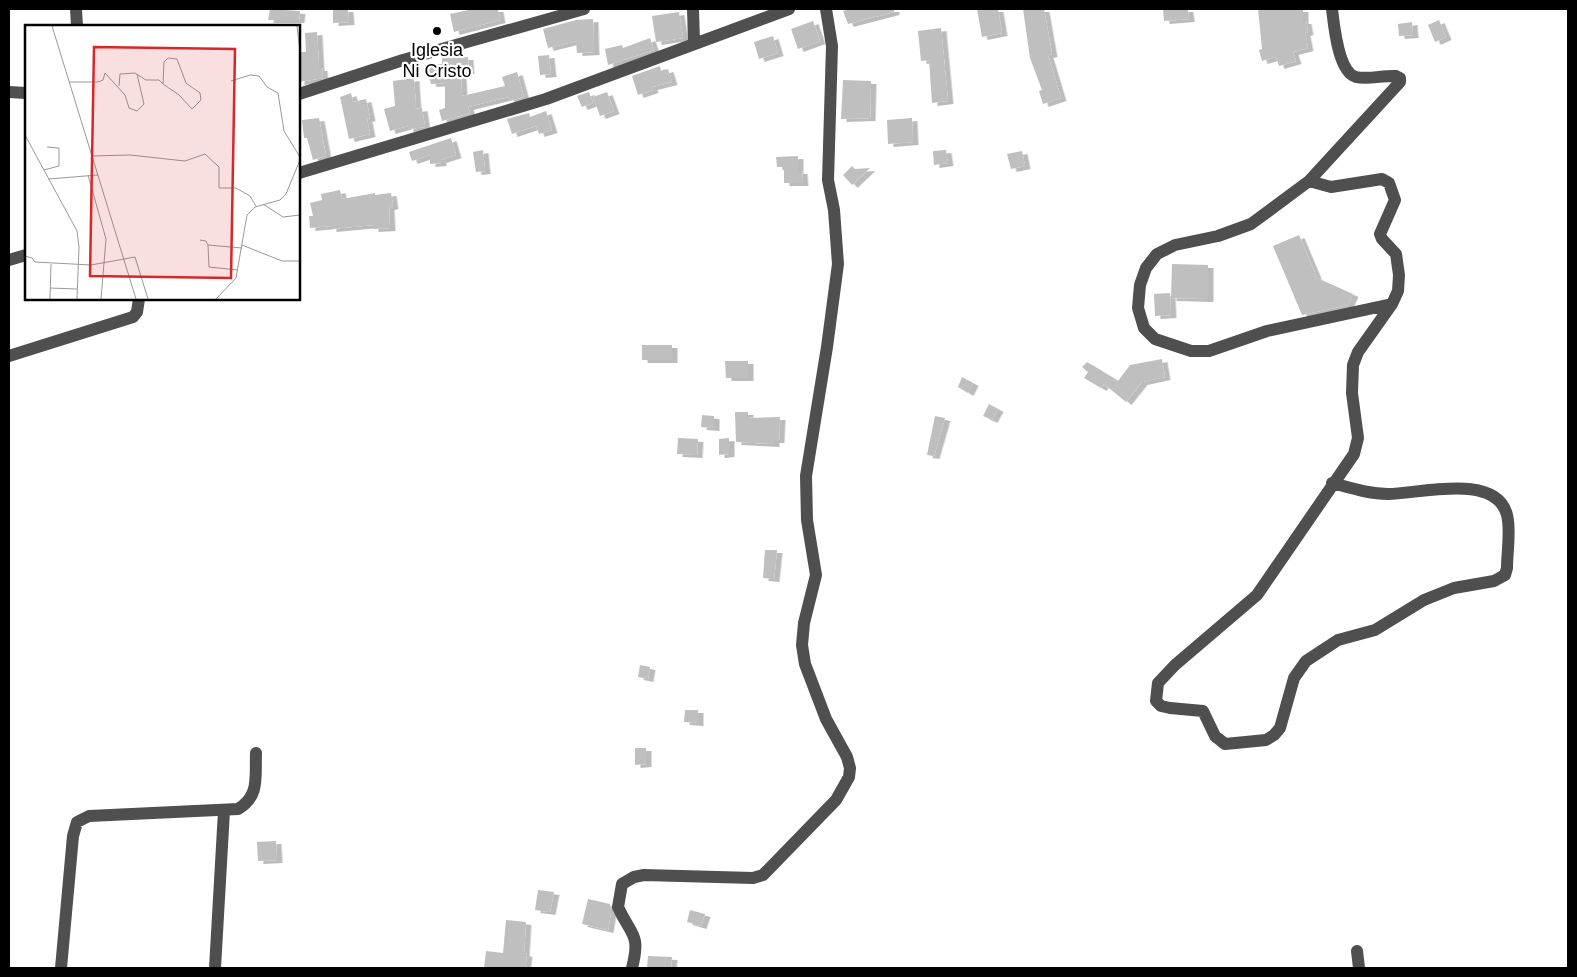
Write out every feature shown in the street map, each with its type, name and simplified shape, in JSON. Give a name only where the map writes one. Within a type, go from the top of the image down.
[{"type":"street","points":[[76,9],[77,25]]},
{"type":"street","points":[[300,94],[403,60],[584,9]]},
{"type":"street","points":[[693,9],[694,43]]},
{"type":"street","points":[[300,173],[546,99],[789,9]]},
{"type":"street","points":[[632,968],[637,949],[636,937],[618,907],[622,884],[634,876],[644,874],[753,878],[763,875],[836,800],[849,777],[847,757],[826,719],[805,664],[802,645],[804,623],[816,575],[807,520],[806,476],[828,347],[838,264],[834,210],[828,180],[832,46],[826,9]]},
{"type":"street","points":[[1332,9],[1336,35],[1344,65],[1349,72],[1357,77],[1396,76],[1401,80],[1398,86],[1309,181],[1251,224],[1231,232],[1175,245],[1157,254],[1146,268],[1140,285],[1138,308],[1144,328],[1155,339],[1192,351],[1210,350],[1267,331],[1392,304]]},
{"type":"street","points":[[9,92],[25,93]]},
{"type":"street","points":[[1309,181],[1331,187],[1382,179],[1389,183],[1395,200],[1380,234],[1382,239],[1396,254],[1398,292],[1392,304],[1358,352],[1353,365],[1352,393],[1358,438],[1354,454],[1332,483],[1257,595],[1174,665],[1158,683],[1156,701],[1161,706],[1203,711],[1215,736],[1225,744],[1266,740],[1274,735],[1280,728],[1294,678],[1298,672],[1306,661],[1338,640],[1376,630],[1424,600],[1454,588],[1494,581],[1505,575],[1508,568],[1507,515],[1493,496],[1482,490],[1462,488],[1373,494],[1332,483]]},
{"type":"street","points":[[9,260],[25,255]]},
{"type":"street","points":[[9,356],[133,317],[137,312],[139,300]]},
{"type":"street","points":[[61,968],[72,836],[77,822],[89,816],[238,809],[249,803],[254,795],[256,753]]},
{"type":"street","points":[[215,968],[224,811]]},
{"type":"street","points":[[1357,951],[1359,968]]},
{"type":"building","points":[[270,9],[300,11],[299,20],[268,20]]},
{"type":"building","points":[[333,9],[348,9],[349,22],[333,23]]},
{"type":"building","points":[[473,9],[498,9],[500,20],[454,32],[450,14]]},
{"type":"building","points":[[850,9],[894,9],[894,12],[848,24],[843,11]]},
{"type":"building","points":[[977,9],[998,9],[1002,33],[982,37]]},
{"type":"building","points":[[1023,9],[1044,9],[1052,54],[1048,55],[1061,98],[1043,104],[1039,91],[1042,90],[1030,58]]},
{"type":"building","points":[[1163,9],[1188,9],[1189,19],[1164,21]]},
{"type":"building","points":[[1258,9],[1303,9],[1303,21],[1306,21],[1308,32],[1305,33],[1308,48],[1293,52],[1296,61],[1279,66],[1276,57],[1262,61],[1259,50],[1262,49]]},
{"type":"building","points":[[679,12],[683,38],[656,42],[652,16]]},
{"type":"building","points":[[593,19],[594,52],[577,53],[576,41],[548,48],[543,29],[576,20]]},
{"type":"building","points":[[1439,20],[1446,37],[1435,42],[1428,25]]},
{"type":"building","points":[[813,21],[820,41],[798,49],[791,29]]},
{"type":"building","points":[[1412,22],[1413,35],[1399,36],[1398,24]]},
{"type":"building","points":[[941,28],[948,101],[932,103],[929,60],[921,61],[918,31]]},
{"type":"building","points":[[317,32],[319,68],[322,68],[323,78],[300,82],[300,52],[306,52],[305,33]]},
{"type":"building","points":[[773,36],[778,53],[759,59],[754,42]]},
{"type":"building","points":[[650,38],[654,50],[608,65],[605,49],[622,45],[623,48]]},
{"type":"building","points":[[549,55],[551,74],[540,75],[538,56]]},
{"type":"building","points":[[468,57],[469,71],[461,72],[462,96],[505,86],[502,77],[517,72],[524,97],[510,101],[508,97],[468,107],[470,113],[442,121],[439,110],[445,108],[445,83],[431,84],[425,65],[442,64],[442,58]]},
{"type":"building","points":[[660,66],[661,71],[668,69],[672,82],[652,87],[653,90],[638,95],[632,76]]},
{"type":"building","points":[[414,78],[416,109],[422,108],[425,127],[408,129],[408,126],[390,131],[384,109],[395,106],[393,81]]},
{"type":"building","points":[[843,80],[871,81],[870,118],[841,119]]},
{"type":"building","points":[[589,92],[593,103],[582,107],[577,96]]},
{"type":"building","points":[[607,92],[614,111],[600,116],[593,97]]},
{"type":"building","points":[[351,93],[353,102],[366,99],[370,118],[367,119],[370,134],[349,139],[340,97]]},
{"type":"building","points":[[546,111],[552,130],[539,134],[536,126],[512,134],[507,119],[529,113],[530,117]]},
{"type":"building","points":[[319,118],[326,156],[313,160],[307,138],[304,138],[302,120]]},
{"type":"building","points":[[912,118],[913,142],[888,144],[887,120]]},
{"type":"building","points":[[451,138],[456,155],[441,160],[441,163],[430,164],[430,155],[412,161],[409,152]]},
{"type":"building","points":[[483,150],[485,171],[476,172],[473,152]]},
{"type":"building","points":[[946,150],[948,163],[934,165],[933,151]]},
{"type":"building","points":[[1022,151],[1025,166],[1011,169],[1007,154]]},
{"type":"building","points":[[798,156],[798,171],[802,171],[803,183],[784,183],[784,167],[777,167],[776,157]]},
{"type":"building","points":[[852,166],[855,169],[870,168],[852,185],[843,175]]},
{"type":"building","points":[[340,190],[342,199],[375,193],[375,195],[391,193],[393,206],[389,207],[390,228],[373,229],[373,225],[331,229],[331,226],[310,228],[309,216],[313,216],[310,203],[322,200],[321,194]]},
{"type":"building","points":[[1299,235],[1317,278],[1353,294],[1348,305],[1302,315],[1273,246]]},
{"type":"building","points":[[1172,264],[1208,265],[1208,299],[1171,298]]},
{"type":"building","points":[[1170,293],[1171,315],[1155,316],[1154,294]]},
{"type":"building","points":[[642,345],[672,345],[672,360],[642,360]]},
{"type":"building","points":[[1162,359],[1165,377],[1142,382],[1126,402],[1104,384],[1101,388],[1084,378],[1088,372],[1082,367],[1087,362],[1118,381],[1130,365]]},
{"type":"building","points":[[725,361],[748,361],[748,378],[726,378]]},
{"type":"building","points":[[962,377],[973,383],[968,393],[958,387]]},
{"type":"building","points":[[989,404],[998,409],[992,420],[983,416]]},
{"type":"building","points":[[735,412],[748,412],[748,418],[780,417],[779,440],[774,440],[774,444],[736,442]]},
{"type":"building","points":[[702,415],[714,416],[714,428],[701,427]]},
{"type":"building","points":[[935,416],[945,418],[934,456],[927,455]]},
{"type":"building","points":[[678,438],[698,439],[697,455],[677,454]]},
{"type":"building","points":[[729,438],[729,454],[719,455],[719,439]]},
{"type":"building","points":[[765,550],[777,550],[774,579],[763,578]]},
{"type":"building","points":[[640,665],[650,667],[648,679],[638,677]]},
{"type":"building","points":[[685,710],[698,710],[698,723],[684,722]]},
{"type":"building","points":[[635,748],[646,748],[646,764],[635,765]]},
{"type":"building","points":[[276,841],[277,860],[258,861],[257,842]]},
{"type":"building","points":[[538,890],[554,892],[550,912],[535,910]]},
{"type":"building","points":[[588,899],[610,904],[611,912],[608,930],[582,924]]},
{"type":"building","points":[[690,910],[705,914],[701,926],[687,922]]},
{"type":"building","points":[[506,920],[526,922],[524,953],[527,954],[525,968],[484,968],[486,951],[503,953]]},
{"type":"building","points":[[648,956],[672,957],[671,968],[647,968]]},
{"type":"place","name":"Iglesia Ni Cristo","points":[[437,31]]}]
